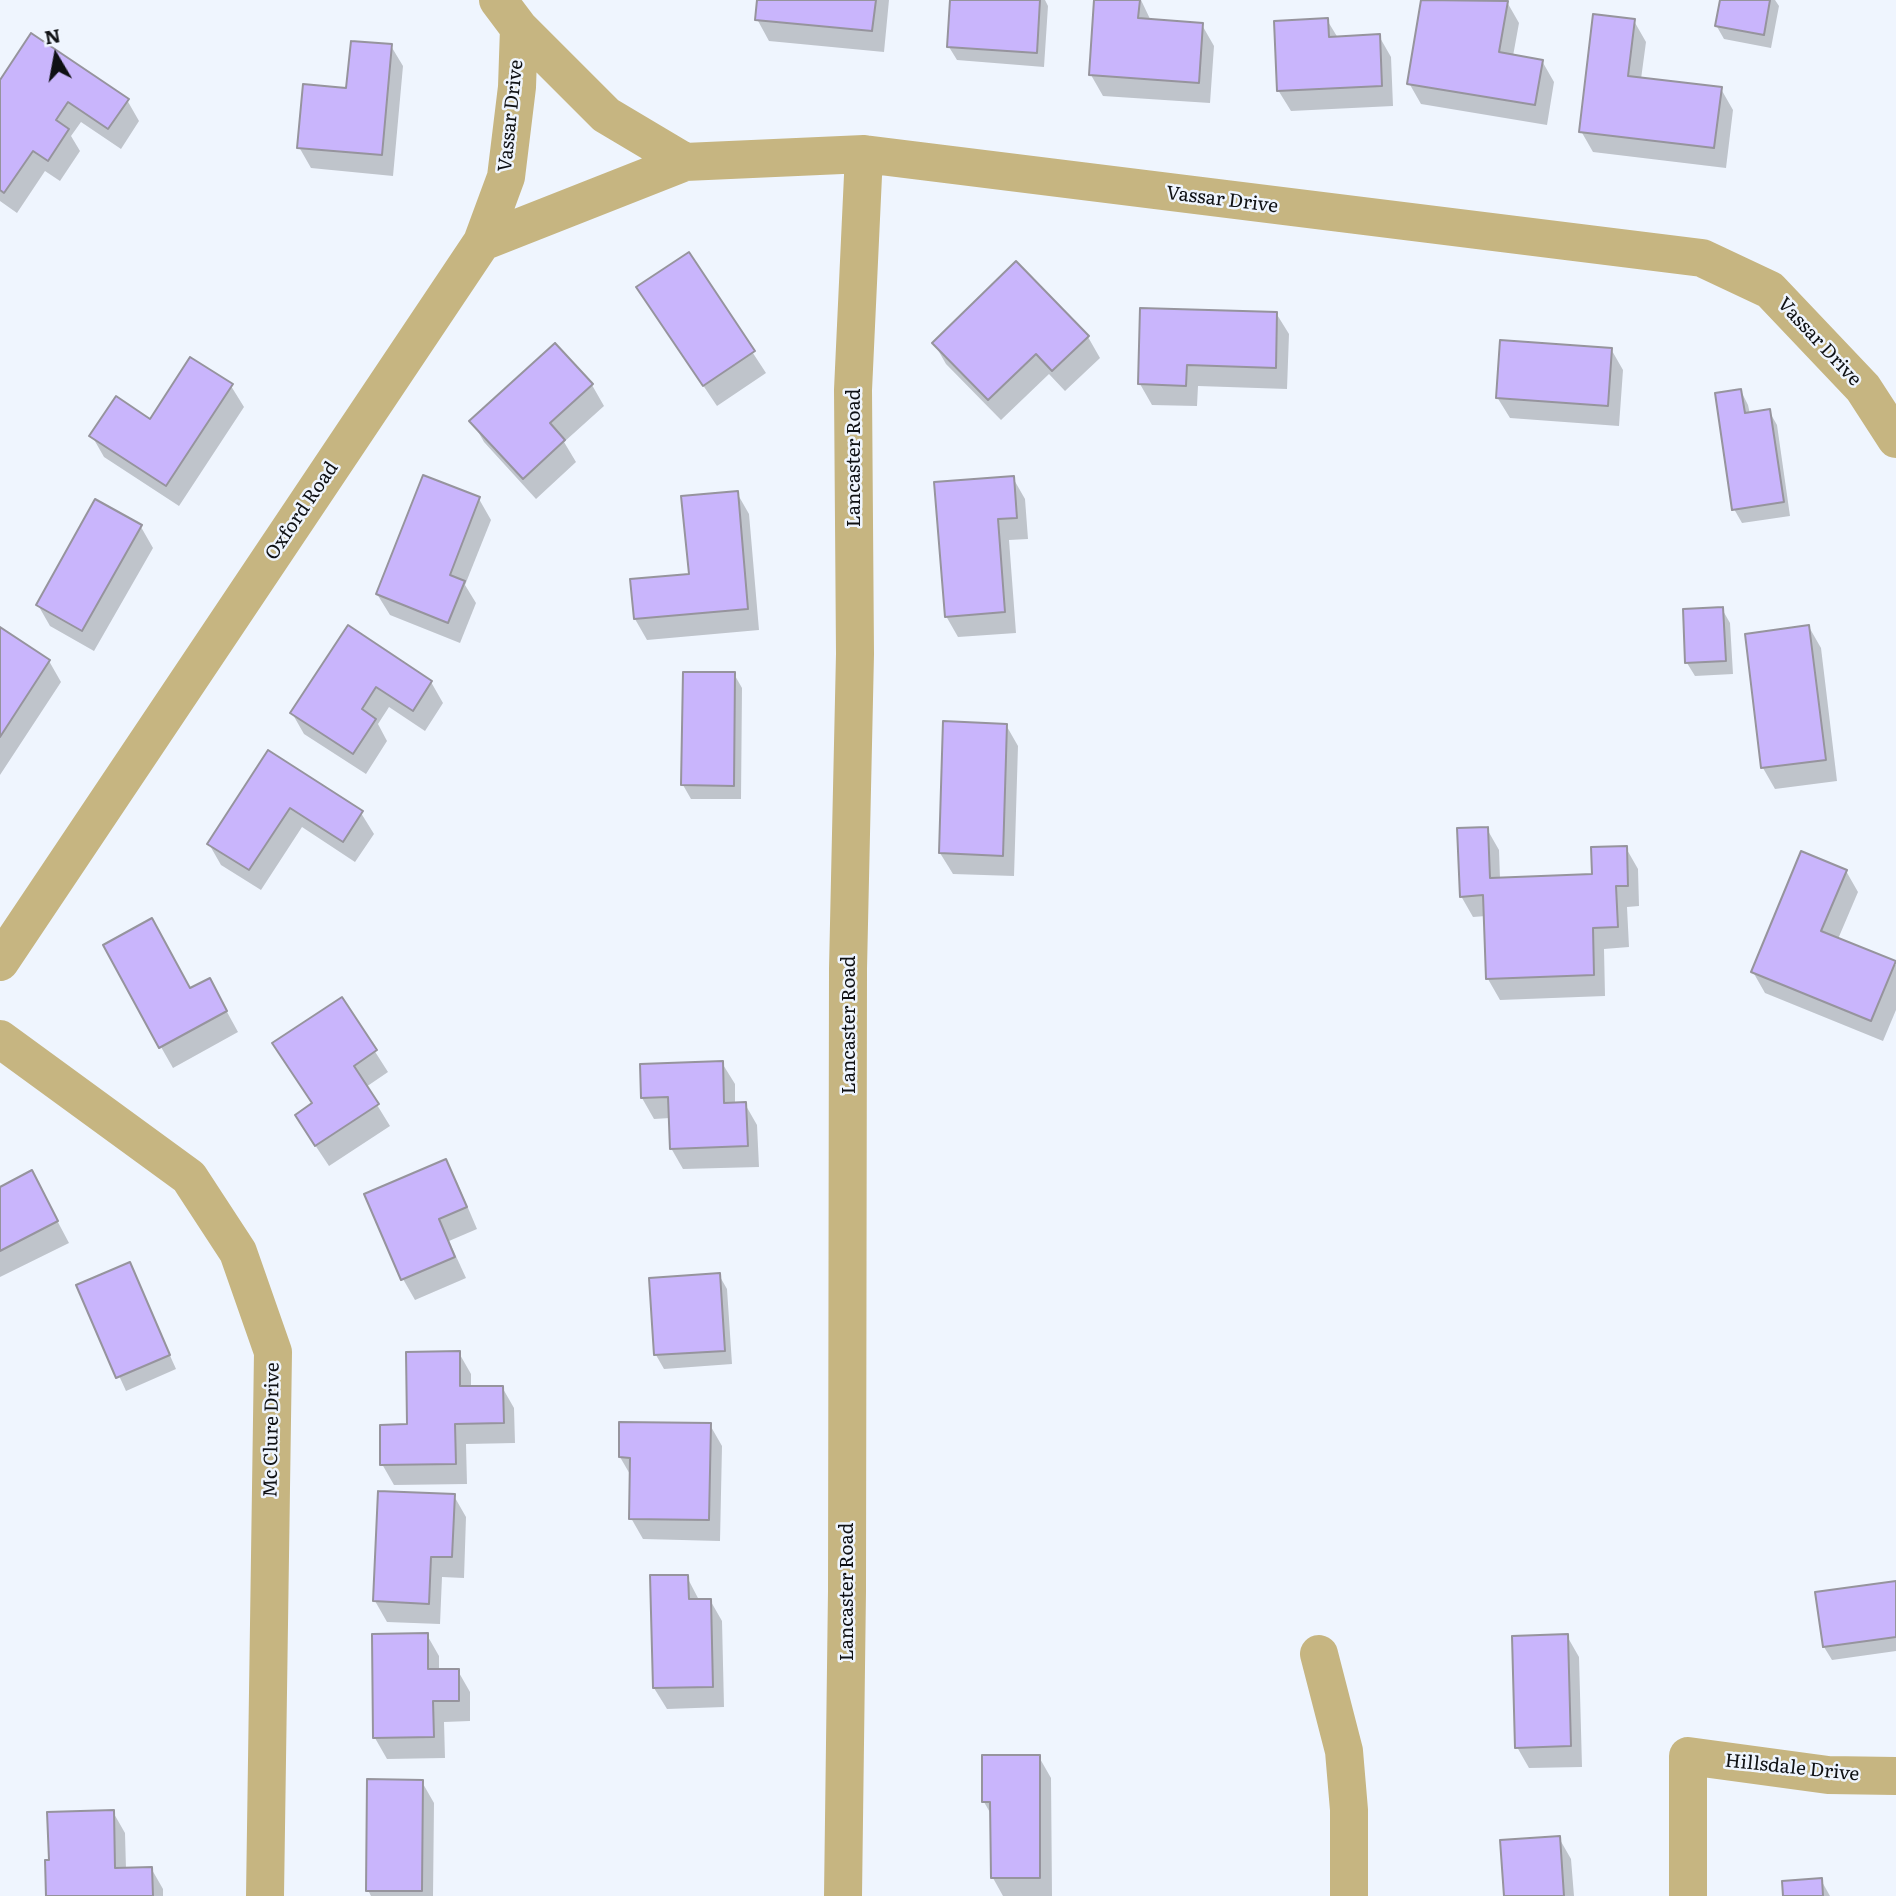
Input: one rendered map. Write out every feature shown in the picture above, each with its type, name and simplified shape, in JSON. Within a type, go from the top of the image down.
[{"type":"street","name":"Vassar Drive","points":[[509,14],[606,115],[685,162],[864,154],[1702,258],[1770,290],[1863,388],[1896,439]]},
{"type":"street","name":"Vassar Drive","points":[[482,242],[506,177],[517,86],[509,14]]},
{"type":"street","name":"Lancaster Road","points":[[843,1896],[847,1591],[848,982],[855,654],[853,390],[864,154]]},
{"type":"street","points":[[482,242],[685,162]]},
{"type":"street","name":"Oxford Road","points":[[0,962],[482,242]]},
{"type":"street","name":"Mc Clure Drive","points":[[0,1039],[189,1177],[238,1252],[273,1352],[265,1896]]},
{"type":"street","points":[[1320,1654],[1344,1751],[1349,1810],[1349,1896]]},
{"type":"street","name":"Hillsdale Drive","points":[[1688,1896],[1688,1756],[1828,1775],[1896,1776]]},
{"type":"building","points":[[757,0],[876,0],[872,31],[755,20]]},
{"type":"building","points":[[950,0],[1040,0],[1037,53],[947,47]]},
{"type":"building","points":[[1094,0],[1140,0],[1138,18],[1203,23],[1199,83],[1089,75]]},
{"type":"building","points":[[1421,0],[1508,1],[1499,52],[1543,60],[1535,105],[1407,84]]},
{"type":"building","points":[[1720,0],[1770,0],[1764,35],[1715,26]]},
{"type":"building","points":[[1593,14],[1635,19],[1628,76],[1722,87],[1714,148],[1579,132]]},
{"type":"building","points":[[1328,18],[1329,37],[1380,34],[1382,86],[1277,91],[1274,21]]},
{"type":"building","points":[[31,33],[129,99],[108,129],[68,102],[56,120],[69,129],[48,161],[33,151],[4,193],[0,190],[0,80]]},
{"type":"building","points":[[351,41],[392,44],[382,155],[297,148],[303,84],[346,88]]},
{"type":"building","points":[[689,252],[755,351],[703,386],[636,287]]},
{"type":"building","points":[[1016,261],[1089,336],[1052,371],[1036,354],[988,400],[932,343]]},
{"type":"building","points":[[1140,308],[1277,312],[1276,368],[1187,365],[1186,386],[1138,384]]},
{"type":"building","points":[[1500,340],[1612,348],[1608,406],[1496,398]]},
{"type":"building","points":[[555,343],[593,384],[550,423],[565,440],[523,479],[469,421]]},
{"type":"building","points":[[190,357],[233,384],[166,486],[89,436],[116,396],[150,419]]},
{"type":"building","points":[[1741,389],[1745,413],[1770,409],[1784,502],[1732,510],[1715,393]]},
{"type":"building","points":[[423,475],[480,497],[450,575],[465,581],[448,623],[376,594]]},
{"type":"building","points":[[1014,476],[1017,518],[998,519],[1005,612],[945,617],[934,482]]},
{"type":"building","points":[[738,491],[748,609],[634,619],[630,579],[689,574],[681,496]]},
{"type":"building","points":[[95,499],[142,525],[82,631],[36,605]]},
{"type":"building","points":[[1723,607],[1726,661],[1685,663],[1683,609]]},
{"type":"building","points":[[348,625],[432,681],[413,711],[376,687],[362,709],[376,719],[353,754],[290,713]]},
{"type":"building","points":[[1809,625],[1826,760],[1761,768],[1745,634]]},
{"type":"building","points":[[0,627],[50,660],[0,737]]},
{"type":"building","points":[[683,672],[735,672],[734,786],[681,785]]},
{"type":"building","points":[[943,721],[1007,724],[1003,856],[939,853]]},
{"type":"building","points":[[268,750],[363,811],[343,842],[290,808],[249,870],[207,844]]},
{"type":"building","points":[[1488,827],[1490,878],[1592,874],[1591,847],[1627,846],[1628,886],[1616,886],[1618,927],[1593,928],[1594,975],[1486,979],[1483,895],[1460,897],[1457,828]]},
{"type":"building","points":[[1801,851],[1847,870],[1821,931],[1896,961],[1871,1021],[1751,972]]},
{"type":"building","points":[[152,918],[190,988],[210,978],[227,1011],[159,1048],[103,945]]},
{"type":"building","points":[[342,997],[377,1050],[354,1066],[379,1104],[315,1146],[295,1115],[312,1103],[272,1043]]},
{"type":"building","points":[[723,1061],[724,1103],[746,1102],[748,1146],[670,1149],[668,1097],[641,1098],[640,1064]]},
{"type":"building","points":[[446,1159],[467,1207],[439,1219],[455,1257],[401,1280],[364,1194]]},
{"type":"building","points":[[32,1170],[58,1221],[0,1251],[0,1187]]},
{"type":"building","points":[[130,1262],[170,1355],[116,1378],[76,1285]]},
{"type":"building","points":[[720,1273],[725,1351],[654,1355],[649,1278]]},
{"type":"building","points":[[460,1351],[460,1386],[503,1386],[504,1423],[455,1424],[456,1464],[380,1465],[380,1425],[407,1424],[406,1352]]},
{"type":"building","points":[[619,1422],[711,1423],[709,1520],[629,1519],[630,1458],[619,1457]]},
{"type":"building","points":[[378,1491],[455,1494],[452,1557],[431,1557],[429,1604],[373,1601]]},
{"type":"building","points":[[650,1575],[688,1575],[689,1599],[711,1599],[713,1687],[653,1688]]},
{"type":"building","points":[[1896,1581],[1896,1637],[1823,1647],[1815,1592]]},
{"type":"building","points":[[428,1633],[428,1669],[459,1669],[459,1701],[433,1701],[434,1737],[373,1738],[372,1634]]},
{"type":"building","points":[[1568,1634],[1571,1746],[1515,1748],[1512,1636]]},
{"type":"building","points":[[982,1755],[1040,1755],[1040,1878],[991,1878],[990,1802],[982,1802]]},
{"type":"building","points":[[367,1779],[423,1780],[422,1891],[366,1891]]},
{"type":"building","points":[[114,1810],[115,1868],[152,1867],[153,1896],[46,1896],[45,1860],[49,1860],[47,1812]]},
{"type":"building","points":[[1560,1836],[1564,1896],[1504,1896],[1500,1840]]},
{"type":"building","points":[[1822,1878],[1823,1896],[1783,1896],[1782,1881]]}]
